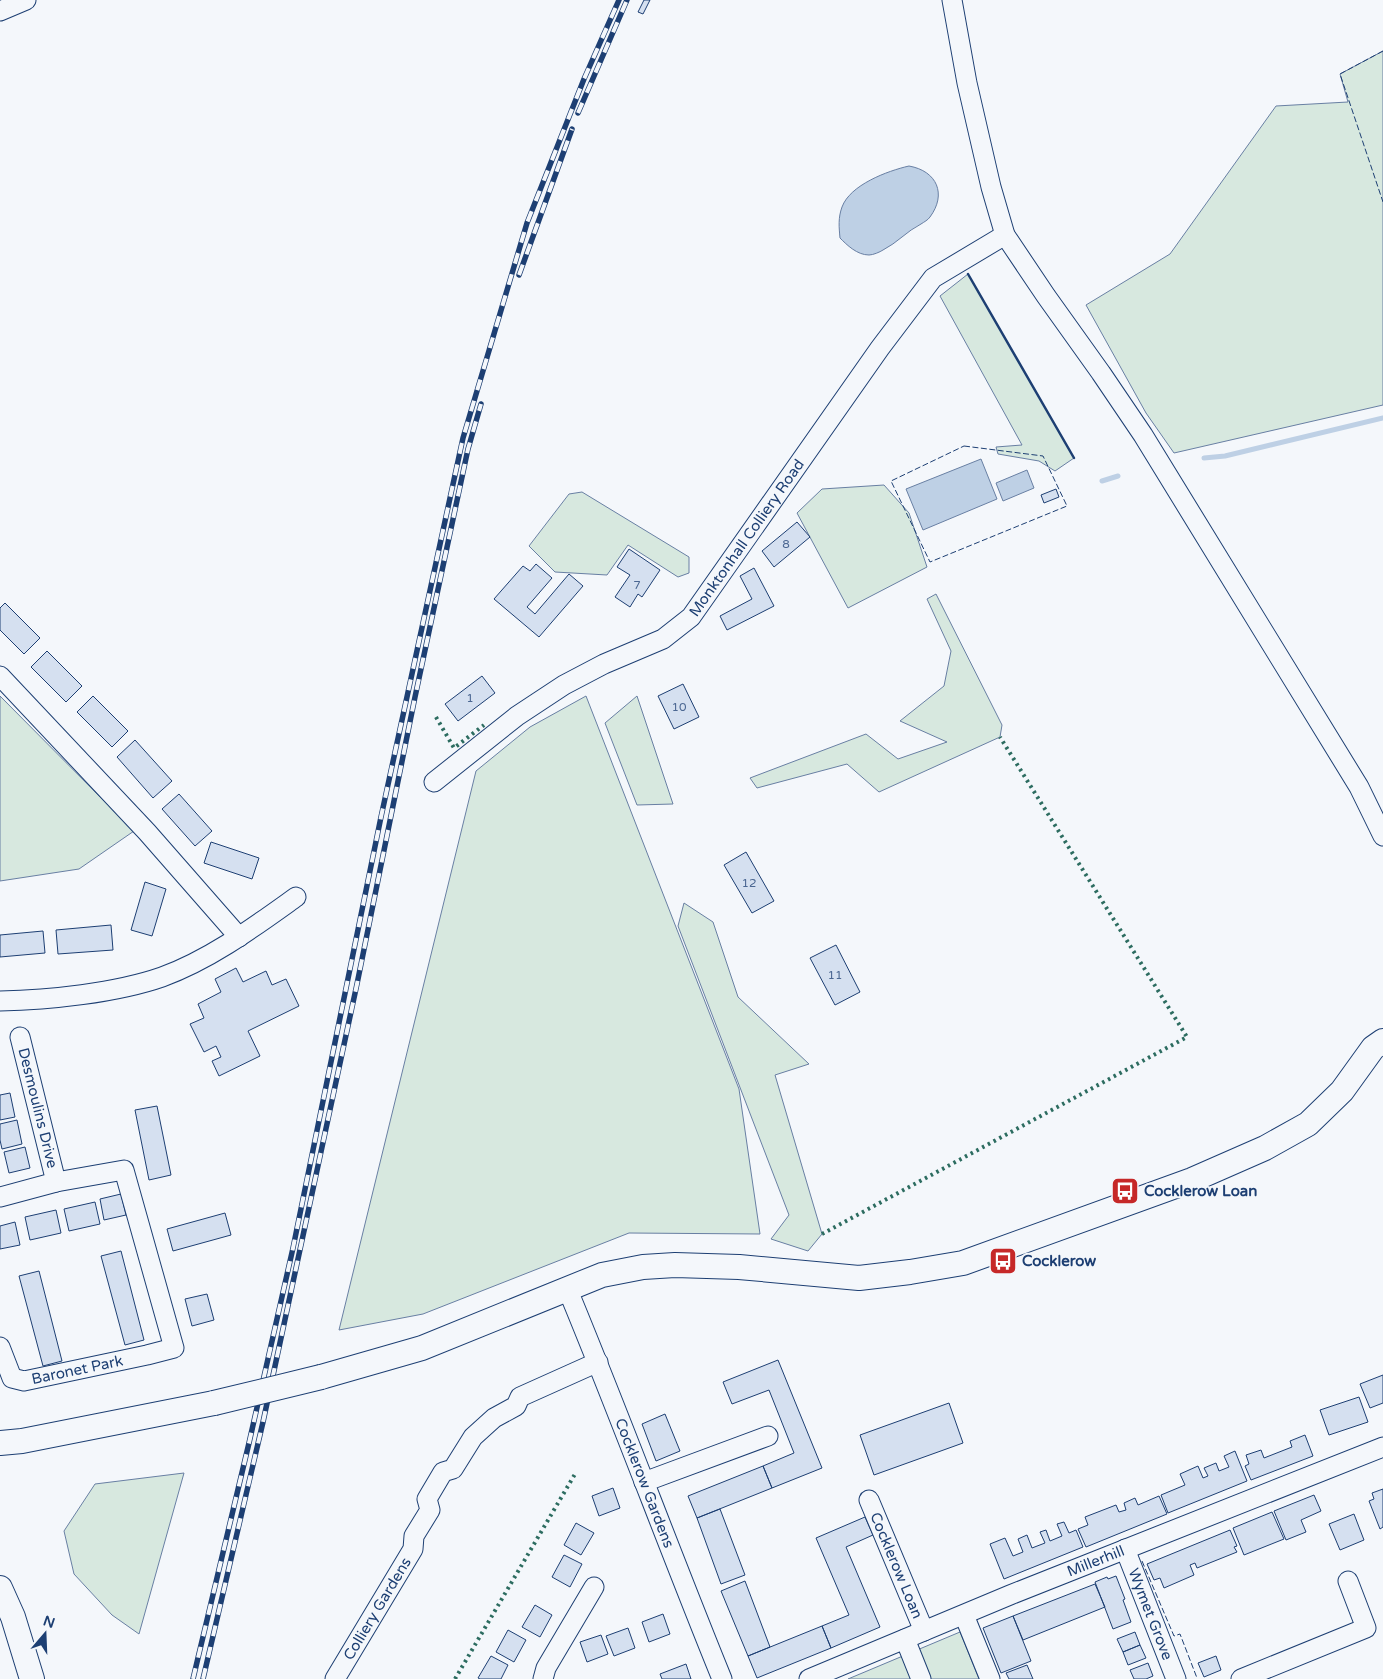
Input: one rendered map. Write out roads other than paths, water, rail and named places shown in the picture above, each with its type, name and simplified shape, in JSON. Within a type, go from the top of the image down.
[{"type":"main road","points":[[5,1446],[214,1403],[321,1377],[422,1348],[602,1275],[643,1267],[675,1265],[739,1267],[859,1278],[963,1263],[1192,1180],[1265,1148],[1308,1124],[1342,1091],[1373,1048],[1383,1041]]},
{"type":"main road","points":[[0,1588],[13,1616],[32,1679]]},
{"type":"street","points":[[0,11],[26,0]]},
{"type":"street","points":[[952,0],[967,83],[991,187],[1005,235],[1101,373],[1169,476],[1359,787],[1383,836]]},
{"type":"street","name":"Monktonhall Colliery Road","points":[[434,782],[517,716],[564,685],[604,664],[662,639],[692,617],[880,348],[933,278],[1005,235]]},
{"type":"street","points":[[0,676],[147,832],[239,937]]},
{"type":"street","points":[[0,1001],[30,1000],[116,989],[162,977],[210,954],[239,937],[296,897]]},
{"type":"street","name":"Desmoulins Drive","points":[[0,1197],[56,1182],[20,1037]]},
{"type":"street","name":"Baronet Park","points":[[0,1347],[12,1378],[24,1382],[174,1348],[124,1170],[56,1182]]},
{"type":"street","name":"Cocklerow Gardens","points":[[567,1288],[598,1362],[722,1679]]},
{"type":"street","name":"Colliery Gardens","points":[[335,1679],[414,1549],[414,1536],[430,1510],[427,1499],[443,1472],[453,1469],[473,1437],[494,1418],[516,1406],[520,1397],[598,1362]]},
{"type":"street","points":[[644,1482],[768,1436]]},
{"type":"street","name":"Millerhill","points":[[810,1679],[829,1675],[905,1639],[964,1614],[1383,1447]]},
{"type":"street","name":"Cocklerow Loan","points":[[869,1500],[924,1631]]},
{"type":"street","name":"Wymet Grove","points":[[1124,1549],[1176,1679]]},
{"type":"street","points":[[1241,1679],[1366,1628],[1348,1581]]},
{"type":"street","points":[[543,1679],[546,1668],[594,1587]]},
{"type":"street","points":[[964,1614],[990,1679]]},
{"type":"street","points":[[905,1639],[921,1679]]},
{"type":"water","points":[[909,166],[926,173],[936,185],[938,200],[930,217],[893,244],[871,255],[860,253],[846,244],[840,238],[839,226],[842,207],[846,199],[870,180],[890,171]]},
{"type":"water","points":[[981,459],[997,499],[923,530],[906,489]]},
{"type":"water","points":[[1027,470],[1034,488],[1003,501],[996,483]]},
{"type":"waterway","points":[[1204,458],[1225,456],[1383,418]]},
{"type":"waterway","points":[[1102,481],[1118,476]]},
{"type":"railway","points":[[193,1679],[293,1248],[381,817],[463,438],[527,223],[584,79],[619,0]]},
{"type":"railway","points":[[578,113],[627,0]]},
{"type":"railway","points":[[519,275],[572,129]]},
{"type":"railway","points":[[203,1679],[263,1422],[357,984],[415,697],[468,449],[481,404]]},
{"type":"place","name":"Cocklerow Loan","points":[[1125,1191]]},
{"type":"place","name":"Cocklerow","points":[[1003,1261]]}]
